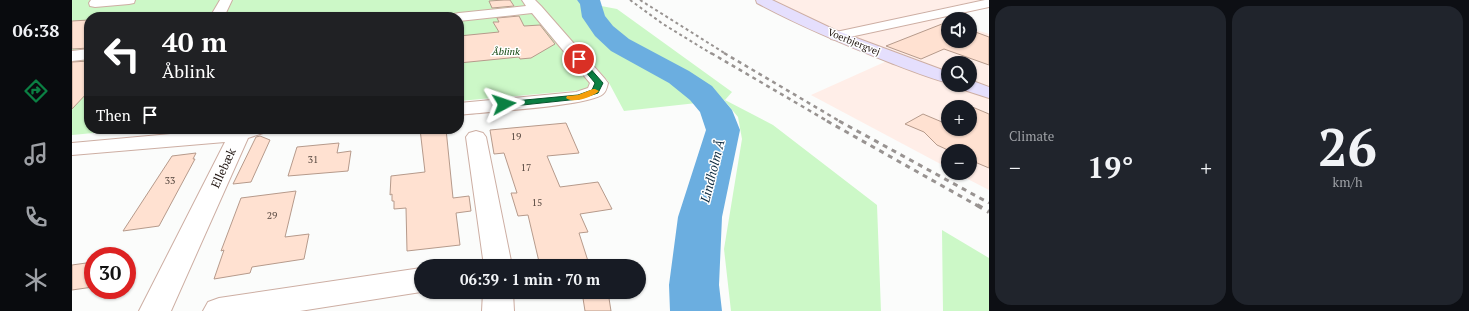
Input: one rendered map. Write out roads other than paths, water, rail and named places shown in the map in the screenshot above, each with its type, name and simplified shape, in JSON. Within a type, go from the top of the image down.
[{"type":"street","points":[[95,3],[129,0]]},
{"type":"street","points":[[220,12],[226,0]]},
{"type":"street","name":"Voerbjergvej","points":[[762,0],[836,36],[941,75]]},
{"type":"street","points":[[836,36],[989,4]]},
{"type":"street","points":[[464,16],[532,5],[599,83],[596,91],[579,97],[464,108]]},
{"type":"street","points":[[72,56],[84,55]]},
{"type":"street","points":[[977,88],[989,93]]},
{"type":"street","name":"Ellebæk","points":[[72,149],[150,136],[199,134]]},
{"type":"street","name":"Ellebæk","points":[[155,311],[247,134]]},
{"type":"street","points":[[476,137],[497,259]]},
{"type":"street","points":[[219,311],[414,281]]},
{"type":"street","points":[[498,299],[498,311]]},
{"type":"waterway","name":"Lindholm Å","points":[[588,0],[591,3],[594,17],[604,31],[620,45],[679,77],[701,93],[716,110],[723,130],[700,217],[694,285],[696,311]]},
{"type":"railway","points":[[630,0],[663,24],[712,54]]},
{"type":"railway","points":[[640,0],[726,54]]},
{"type":"railway","points":[[711,53],[829,122]]},
{"type":"railway","points":[[724,53],[841,122]]},
{"type":"railway","points":[[827,121],[978,206]]},
{"type":"railway","points":[[839,121],[989,203]]},
{"type":"railway","points":[[977,205],[989,212]]},
{"type":"park label","name":"Åblink","points":[[506,51]]}]
